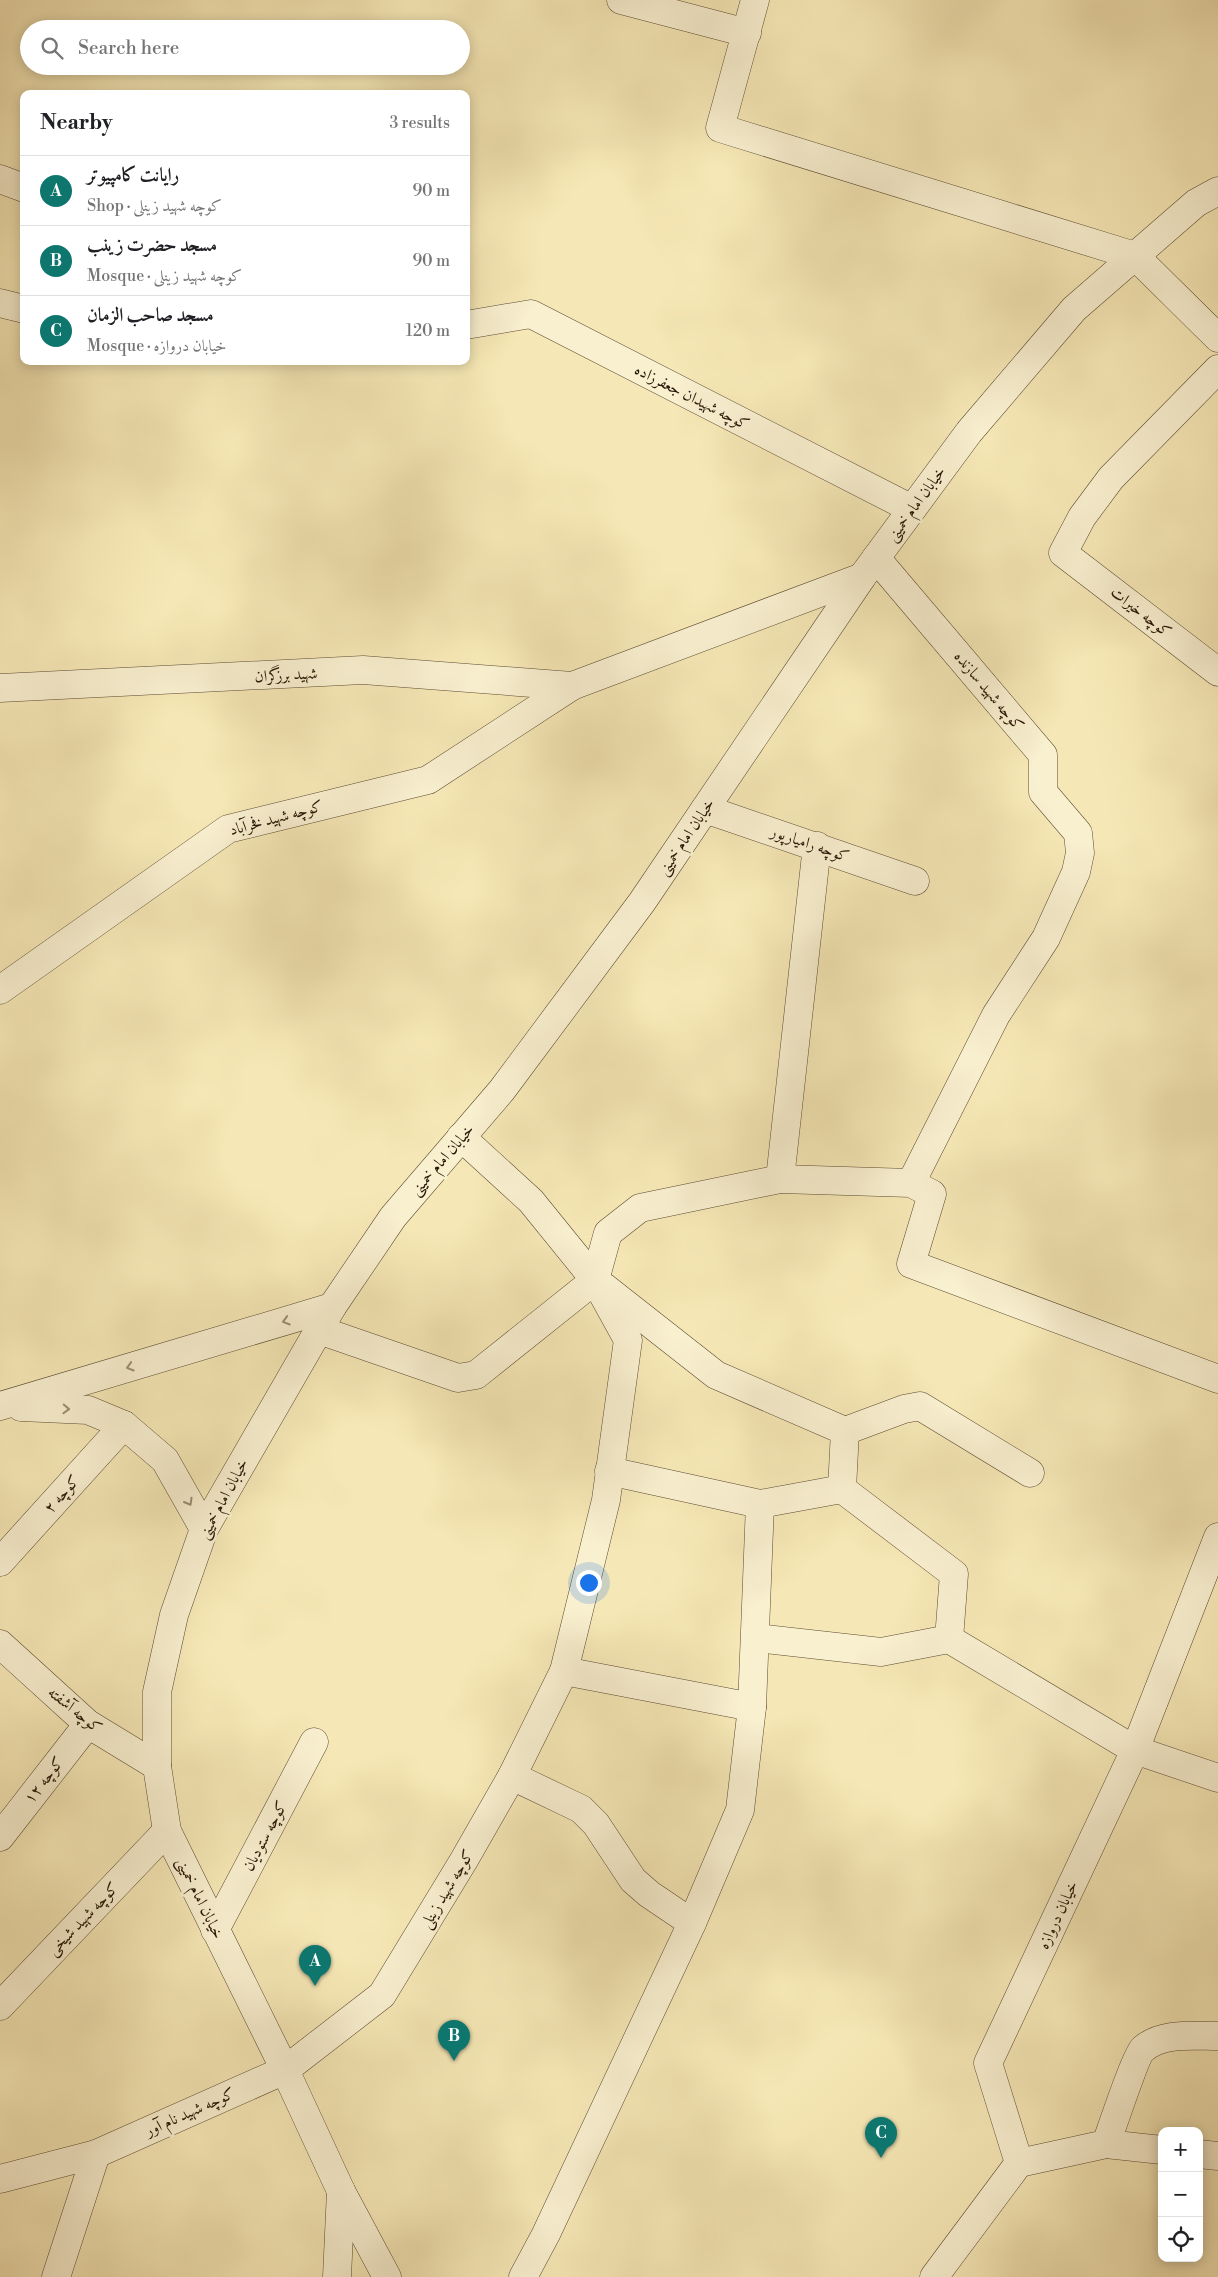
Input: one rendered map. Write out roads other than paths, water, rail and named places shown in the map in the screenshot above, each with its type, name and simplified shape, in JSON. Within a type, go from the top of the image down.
[{"type":"street","points":[[620,0],[746,33]]},
{"type":"street","points":[[755,0],[720,128],[1135,256],[1218,338]]},
{"type":"street","points":[[0,179],[20,186]]},
{"type":"street","name":"خیابان امام خمینی","points":[[387,2277],[341,2190],[285,2070],[167,1831],[156,1766],[157,1692],[174,1615],[204,1529],[326,1318],[392,1218],[502,1090],[636,910],[869,567],[969,432],[1074,309],[1196,203],[1218,191]]},
{"type":"street","points":[[0,303],[20,308]]},
{"type":"street","name":"کوچه شهیدان جعفرزاده","points":[[470,324],[531,314],[912,510]]},
{"type":"street","name":"کوچه خیرات","points":[[1218,369],[1111,478],[1082,517],[1063,553],[1218,672]]},
{"type":"street","points":[[572,686],[869,567]]},
{"type":"street","name":"کوچه شهید سازنده","points":[[869,567],[1043,755],[1044,792],[1078,833],[1080,853],[1076,872],[1046,938],[996,1015],[911,1183]]},
{"type":"street","name":"شهید برزگران","points":[[0,688],[363,670],[572,686]]},
{"type":"street","name":"کوچه شهید فخرآباد","points":[[0,990],[228,828],[428,780],[572,686]]},
{"type":"street","name":"کوچه رامیارپور","points":[[705,808],[915,881]]},
{"type":"street","points":[[780,1179],[817,846]]},
{"type":"street","points":[[461,1137],[531,1201],[595,1280],[716,1375],[845,1432],[904,1409],[920,1406],[1030,1473]]},
{"type":"street","points":[[0,1406],[326,1318],[458,1378],[476,1375],[595,1280],[608,1233],[640,1208],[780,1179],[911,1183],[932,1194],[911,1264],[1218,1379]]},
{"type":"street","name":"کوچه شهید زینلی","points":[[285,2070],[382,1996],[512,1776],[564,1671],[606,1500],[628,1340],[595,1280]]},
{"type":"street","points":[[0,1406],[88,1410],[124,1425],[165,1460],[204,1529]]},
{"type":"street","name":"کوچه ۲","points":[[0,1562],[124,1425]]},
{"type":"street","points":[[842,1489],[845,1432]]},
{"type":"street","points":[[609,1471],[760,1504],[842,1489],[954,1574],[949,1639]]},
{"type":"street","points":[[522,2277],[546,2234],[692,1923],[740,1810],[752,1707],[760,1504]]},
{"type":"street","name":"خیابان دروازه","points":[[1019,2163],[988,2063],[1134,1750],[1218,1537]]},
{"type":"street","points":[[756,1638],[881,1652],[949,1639],[1134,1750],[1218,1778]]},
{"type":"street","name":"کوچه آشفته","points":[[0,1644],[88,1724],[156,1766]]},
{"type":"street","points":[[564,1671],[752,1707]]},
{"type":"street","name":"کوچه ۱۲","points":[[0,1837],[88,1724]]},
{"type":"street","name":"کوچه ستودیان","points":[[215,1930],[314,1742]]},
{"type":"street","points":[[512,1776],[581,1809],[596,1824],[633,1880],[649,1894],[692,1923]]},
{"type":"street","name":"کوچه شهید شیخی","points":[[0,2006],[167,1831]]},
{"type":"street","points":[[1106,2144],[1142,2050],[1157,2041],[1172,2037],[1218,2036]]},
{"type":"street","name":"کوچه شهید نام آور","points":[[0,2179],[96,2154],[285,2070]]},
{"type":"street","points":[[934,2277],[1019,2163],[1106,2144],[1158,2150]]},
{"type":"street","points":[[56,2277],[96,2154]]},
{"type":"street","points":[[1203,2154],[1218,2156]]},
{"type":"street","points":[[337,2277],[341,2190]]},
{"type":"place","name":"رایانت کامپیوتر","points":[[315,1986]]},
{"type":"place","name":"مسجد حضرت زینب","points":[[454,2061]]},
{"type":"place","name":"مسجد صاحب الزمان","points":[[881,2158]]}]
